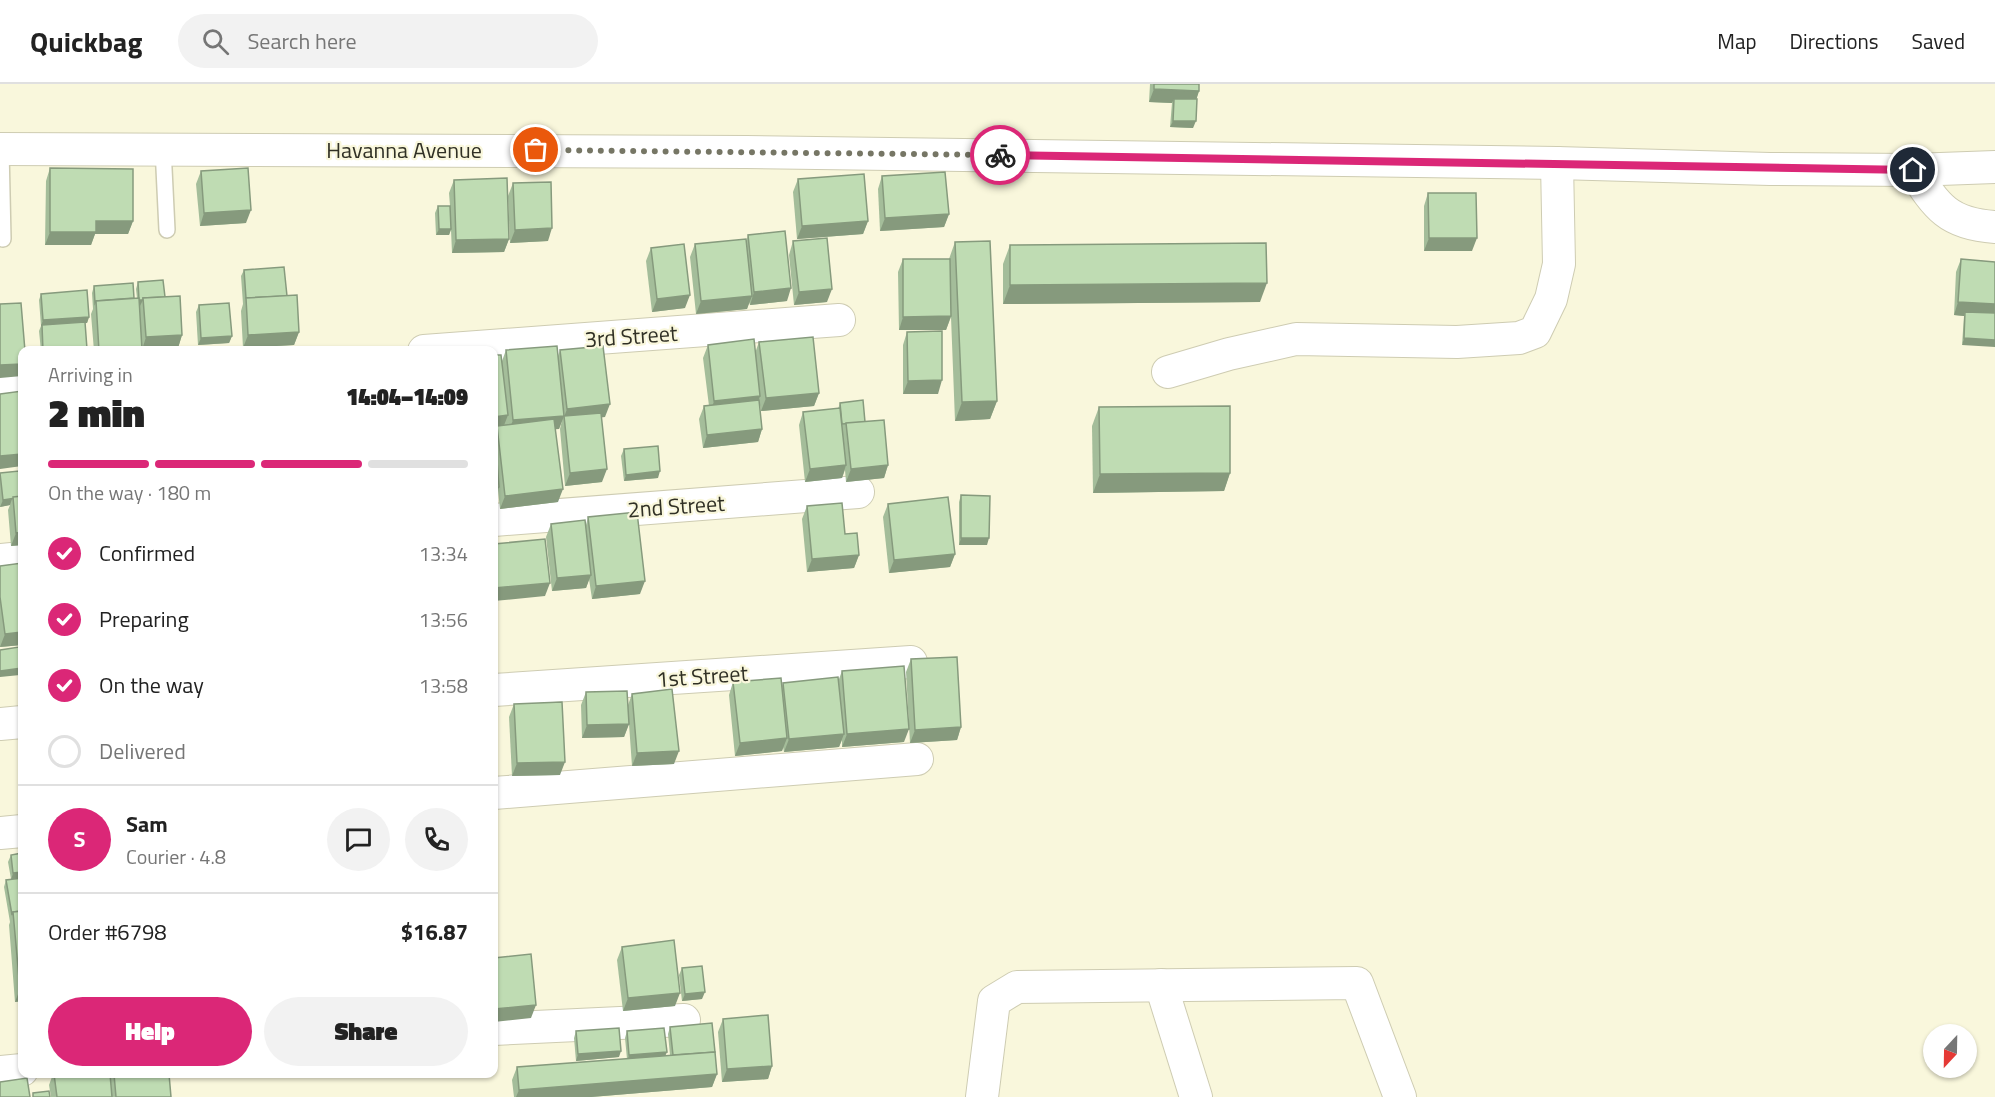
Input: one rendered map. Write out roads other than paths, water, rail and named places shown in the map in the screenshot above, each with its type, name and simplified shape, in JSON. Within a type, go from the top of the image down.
[{"type":"street","name":"Havanna Avenue","points":[[0,149],[746,152],[1913,170],[1995,167]]},
{"type":"street","points":[[1168,372],[1229,354],[1296,339],[1457,342],[1519,338],[1535,332],[1551,298],[1559,264],[1557,163]]},
{"type":"street","points":[[1913,170],[1935,204],[1955,218],[1976,225],[1995,226]]},
{"type":"street","name":"3rd Street","points":[[491,346],[839,320]]},
{"type":"street","points":[[0,382],[18,381]]},
{"type":"street","name":"2nd Street","points":[[498,520],[858,492]]},
{"type":"street","points":[[0,560],[18,558]]},
{"type":"street","name":"1st Street","points":[[498,690],[911,662]]},
{"type":"street","points":[[0,724],[18,722]]},
{"type":"street","points":[[498,794],[917,759]]},
{"type":"street","points":[[0,833],[18,831]]},
{"type":"street","points":[[982,1097],[994,1001],[1017,987],[1357,983],[1401,1097]]},
{"type":"street","points":[[1161,985],[1196,1097]]},
{"type":"street","points":[[498,1029],[684,1020]]},
{"type":"street","points":[[0,1072],[18,1070]]},
{"type":"lane","points":[[163,148],[167,230]]},
{"type":"lane","points":[[0,149],[3,239]]}]
